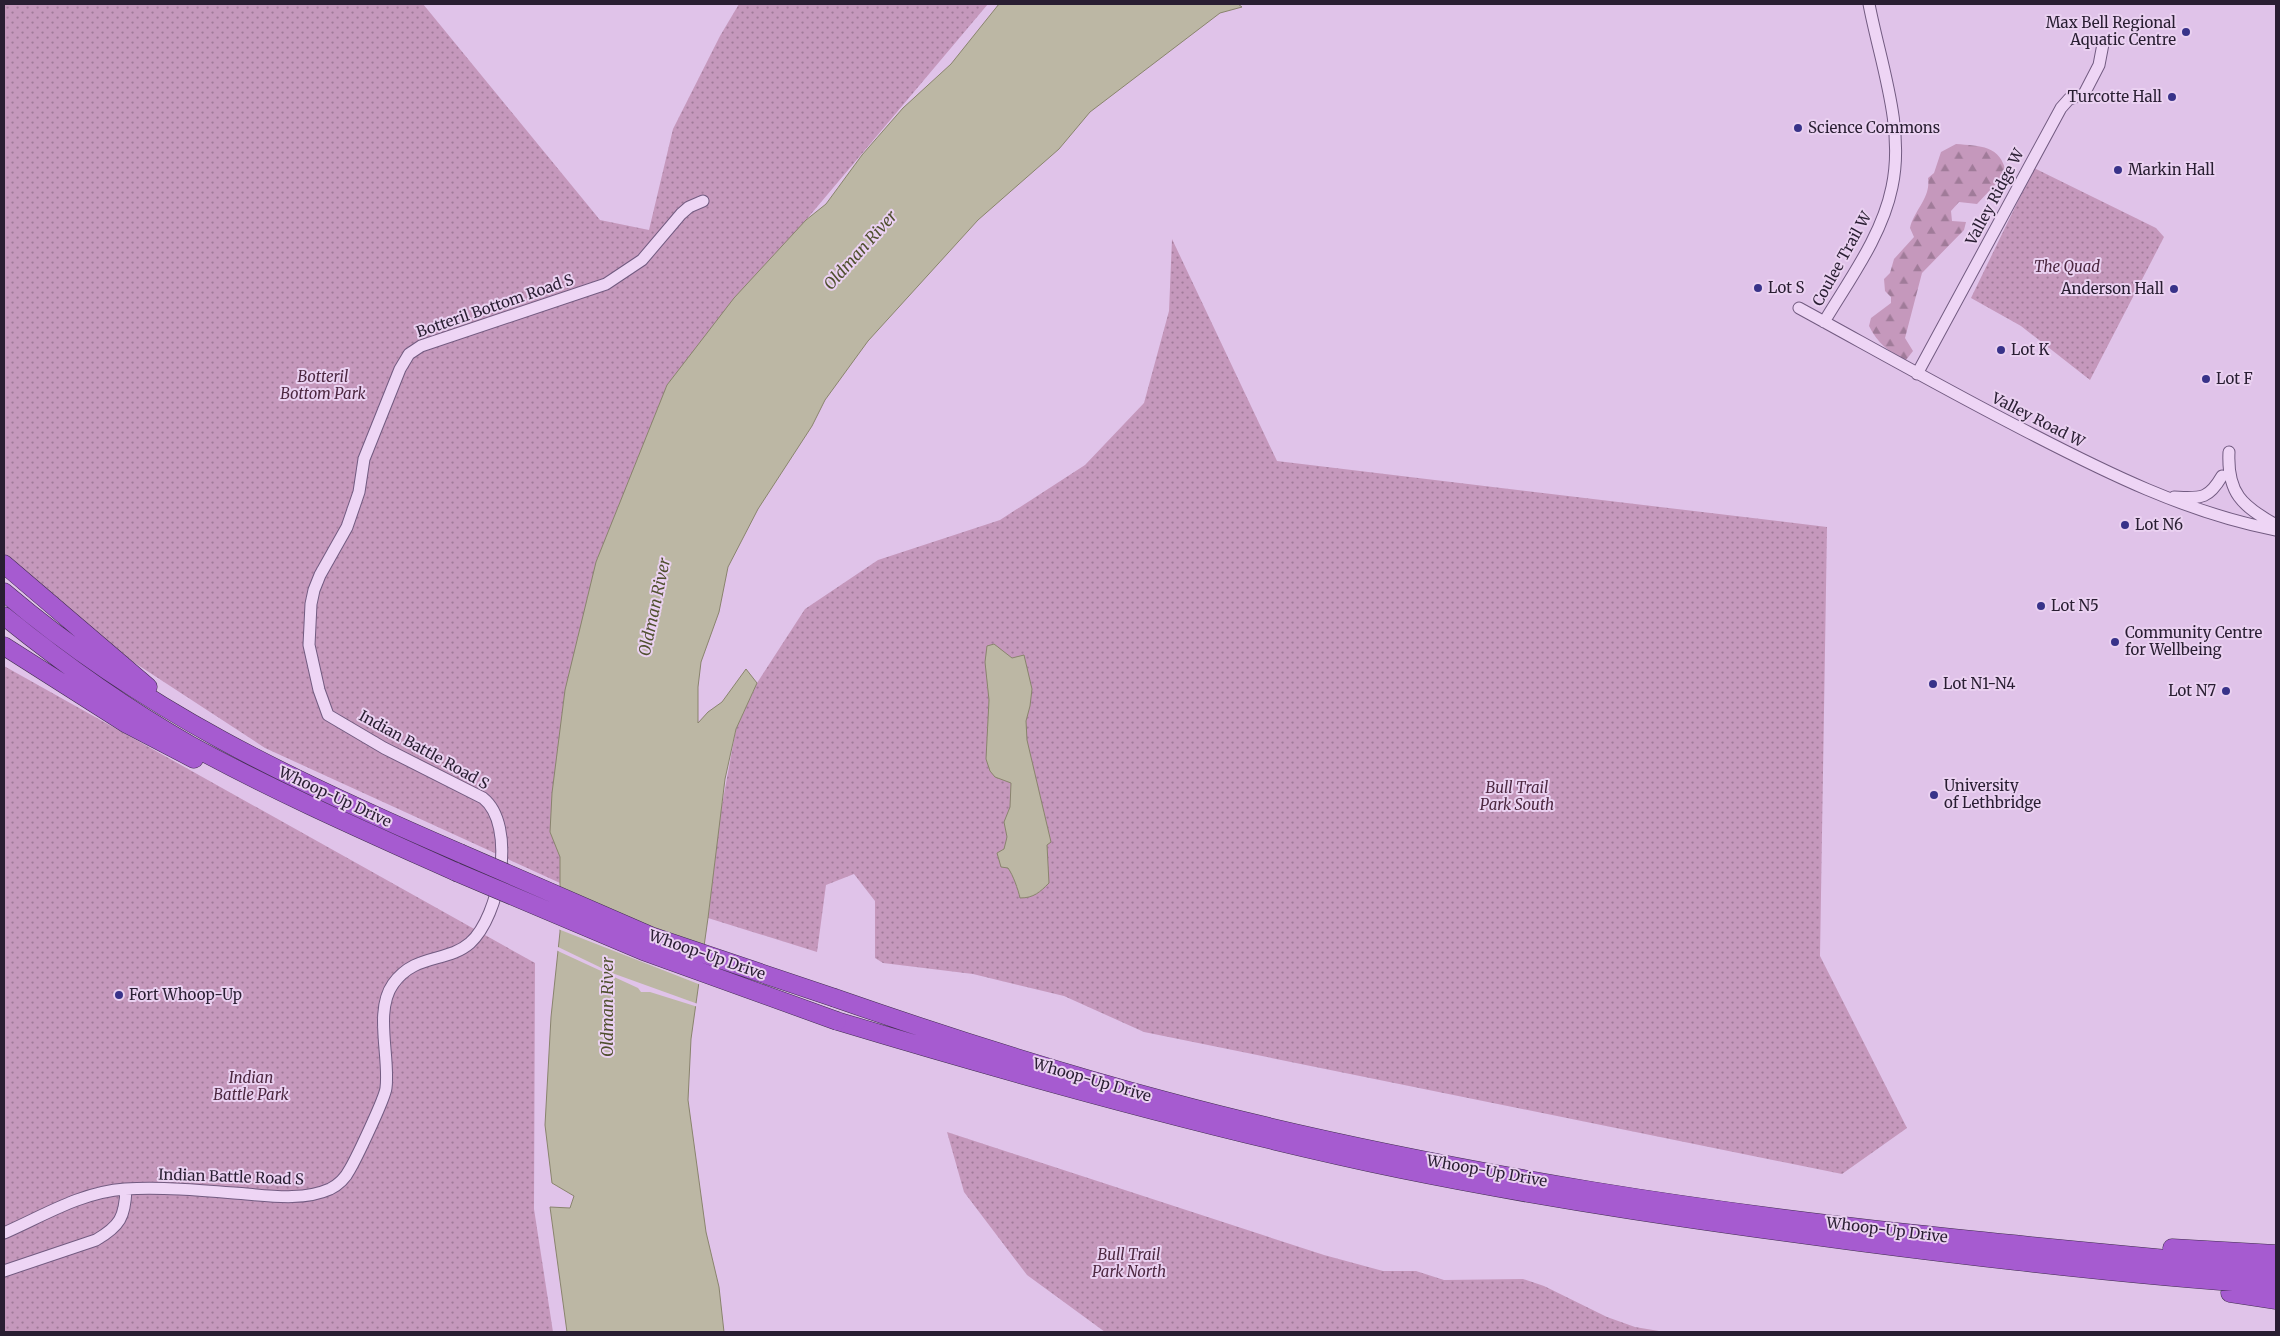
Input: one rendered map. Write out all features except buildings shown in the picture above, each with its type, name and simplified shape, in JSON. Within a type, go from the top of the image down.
[{"type":"highway","points":[[4,564],[80,632],[196,727]]},
{"type":"highway","name":"Whoop-Up Drive","points":[[4,592],[94,664],[196,727],[288,775],[460,853],[651,936],[947,1037],[1124,1090],[1210,1112],[1391,1153],[1593,1191],[1679,1204],[2006,1244],[2276,1269]]},
{"type":"highway","name":"Whoop-Up Drive","points":[[4,616],[110,694],[190,744],[312,805],[456,872],[643,951],[837,1021],[1164,1114],[1334,1154],[1487,1186],[1685,1220],[2111,1273],[2276,1286]]},
{"type":"highway","points":[[4,646],[117,718],[170,747],[344,829],[456,872]]},
{"type":"highway","points":[[2006,1244],[2182,1249],[2276,1254]]},
{"type":"highway","points":[[2111,1273],[2166,1285],[2276,1300]]},
{"type":"street","name":"Coulee Trail W","points":[[1824,322],[1879,225],[1892,187],[1895,151],[1894,127],[1869,4]]},
{"type":"street","name":"Valley Ridge W","points":[[1917,374],[2061,108],[2069,100],[2084,94],[2099,65],[2103,44]]},
{"type":"street","name":"Botteril Bottom Road S","points":[[328,716],[319,690],[309,645],[311,604],[320,575],[347,527],[359,492],[364,459],[403,362],[421,346],[606,284],[642,260],[681,214],[689,207],[703,201]]},
{"type":"street","name":"Valley Road W","points":[[1799,308],[1917,374],[2075,457],[2164,496],[2218,517],[2276,530]]},
{"type":"street","points":[[2229,452],[2230,480],[2234,488],[2247,507],[2276,525]]},
{"type":"street","points":[[2164,496],[2207,496],[2214,491],[2222,476]]},
{"type":"street","name":"Indian Battle Road S","points":[[4,1233],[69,1203],[126,1189],[198,1190],[301,1196],[324,1191],[337,1184],[350,1171],[386,1089],[385,1009],[392,985],[414,965],[465,947],[476,936],[488,914],[498,884],[501,858],[500,827],[490,804],[328,716]]},
{"type":"street","points":[[4,1271],[96,1240],[107,1233],[126,1210],[126,1189]]},
{"type":"green space","name":"Botteril Bottom Park","points":[[4,4],[423,4],[600,220],[649,230],[673,129],[720,36],[739,4],[988,4],[667,385],[563,702],[560,883],[265,748],[118,652],[4,560]]},
{"type":"green space","points":[[1956,144],[1973,145],[1994,152],[2003,164],[2006,173],[1977,204],[1959,202],[1951,211],[1952,221],[1966,222],[1964,230],[1922,273],[1905,338],[1913,351],[1906,360],[1885,347],[1876,338],[1869,326],[1871,318],[1891,303],[1891,297],[1885,291],[1884,279],[1890,273],[1894,259],[1914,237],[1910,228],[1925,198],[1928,178],[1934,173],[1941,152]]},
{"type":"green space","name":"The Quad","points":[[2034,168],[2156,228],[2164,237],[2090,380],[2021,326],[1971,298]]},
{"type":"green space","name":"Bull Trail Park South","points":[[1172,239],[1277,461],[1827,527],[1820,956],[1907,1128],[1842,1174],[1144,1032],[1064,996],[973,974],[883,963],[875,958],[875,901],[854,874],[826,885],[817,952],[708,918],[719,821],[736,729],[757,683],[805,609],[878,560],[1000,520],[1085,465],[1144,403],[1169,311]]},
{"type":"green space","name":"Indian Battle Park","points":[[4,666],[535,963],[534,1209],[553,1332],[4,1332]]},
{"type":"green space","name":"Bull Trail Park North","points":[[947,1132],[1324,1255],[1383,1271],[1416,1271],[1444,1280],[1523,1279],[1544,1286],[1607,1317],[1635,1327],[1665,1332],[1105,1332],[1027,1275],[964,1192]]},
{"type":"water","name":"Oldman River","points":[[999,4],[1238,4],[1242,7],[1220,13],[1090,112],[1059,149],[978,220],[868,341],[825,400],[812,426],[758,509],[728,567],[719,612],[701,662],[698,687],[698,723],[708,712],[722,702],[746,669],[757,683],[736,729],[725,779],[691,1039],[688,1100],[706,1232],[719,1287],[724,1332],[567,1332],[550,1207],[570,1208],[574,1196],[552,1183],[545,1125],[551,1017],[560,932],[560,857],[550,832],[552,793],[565,690],[596,562],[667,385],[734,298],[806,220],[826,204],[862,155],[903,108],[951,64]]},
{"type":"water","points":[[994,644],[1012,658],[1024,655],[1032,689],[1026,721],[1027,740],[1051,842],[1047,845],[1049,883],[1036,894],[1025,898],[1020,898],[1012,874],[1008,868],[1001,867],[997,853],[1004,849],[1007,837],[1004,822],[1010,807],[1011,783],[995,777],[990,771],[986,759],[989,700],[985,662],[987,646]]},
{"type":"pier","points":[[558,908],[704,965],[701,985],[558,929]]},
{"type":"pier","points":[[556,946],[612,973],[698,1004],[698,1007],[650,992],[641,992],[638,988],[556,950]]},
{"type":"place","name":"Max Bell Regional Aquatic Centre","points":[[2186,32]]},
{"type":"place","name":"Turcotte Hall","points":[[2172,97]]},
{"type":"place","name":"Science Commons","points":[[1798,128]]},
{"type":"place","name":"Markin Hall","points":[[2118,170]]},
{"type":"place","name":"Lot S","points":[[1758,288]]},
{"type":"place","name":"Anderson Hall","points":[[2174,289]]},
{"type":"place","name":"Lot K","points":[[2001,350]]},
{"type":"place","name":"Lot F","points":[[2206,379]]},
{"type":"place","name":"Lot N6","points":[[2125,525]]},
{"type":"place","name":"Lot N5","points":[[2041,606]]},
{"type":"place","name":"Community Centre for Wellbeing","points":[[2115,642]]},
{"type":"place","name":"Lot N1-N4","points":[[1933,684]]},
{"type":"place","name":"Lot N7","points":[[2226,691]]},
{"type":"place","name":"University of Lethbridge","points":[[1934,795]]},
{"type":"place","name":"Fort Whoop-Up","points":[[119,995]]}]
